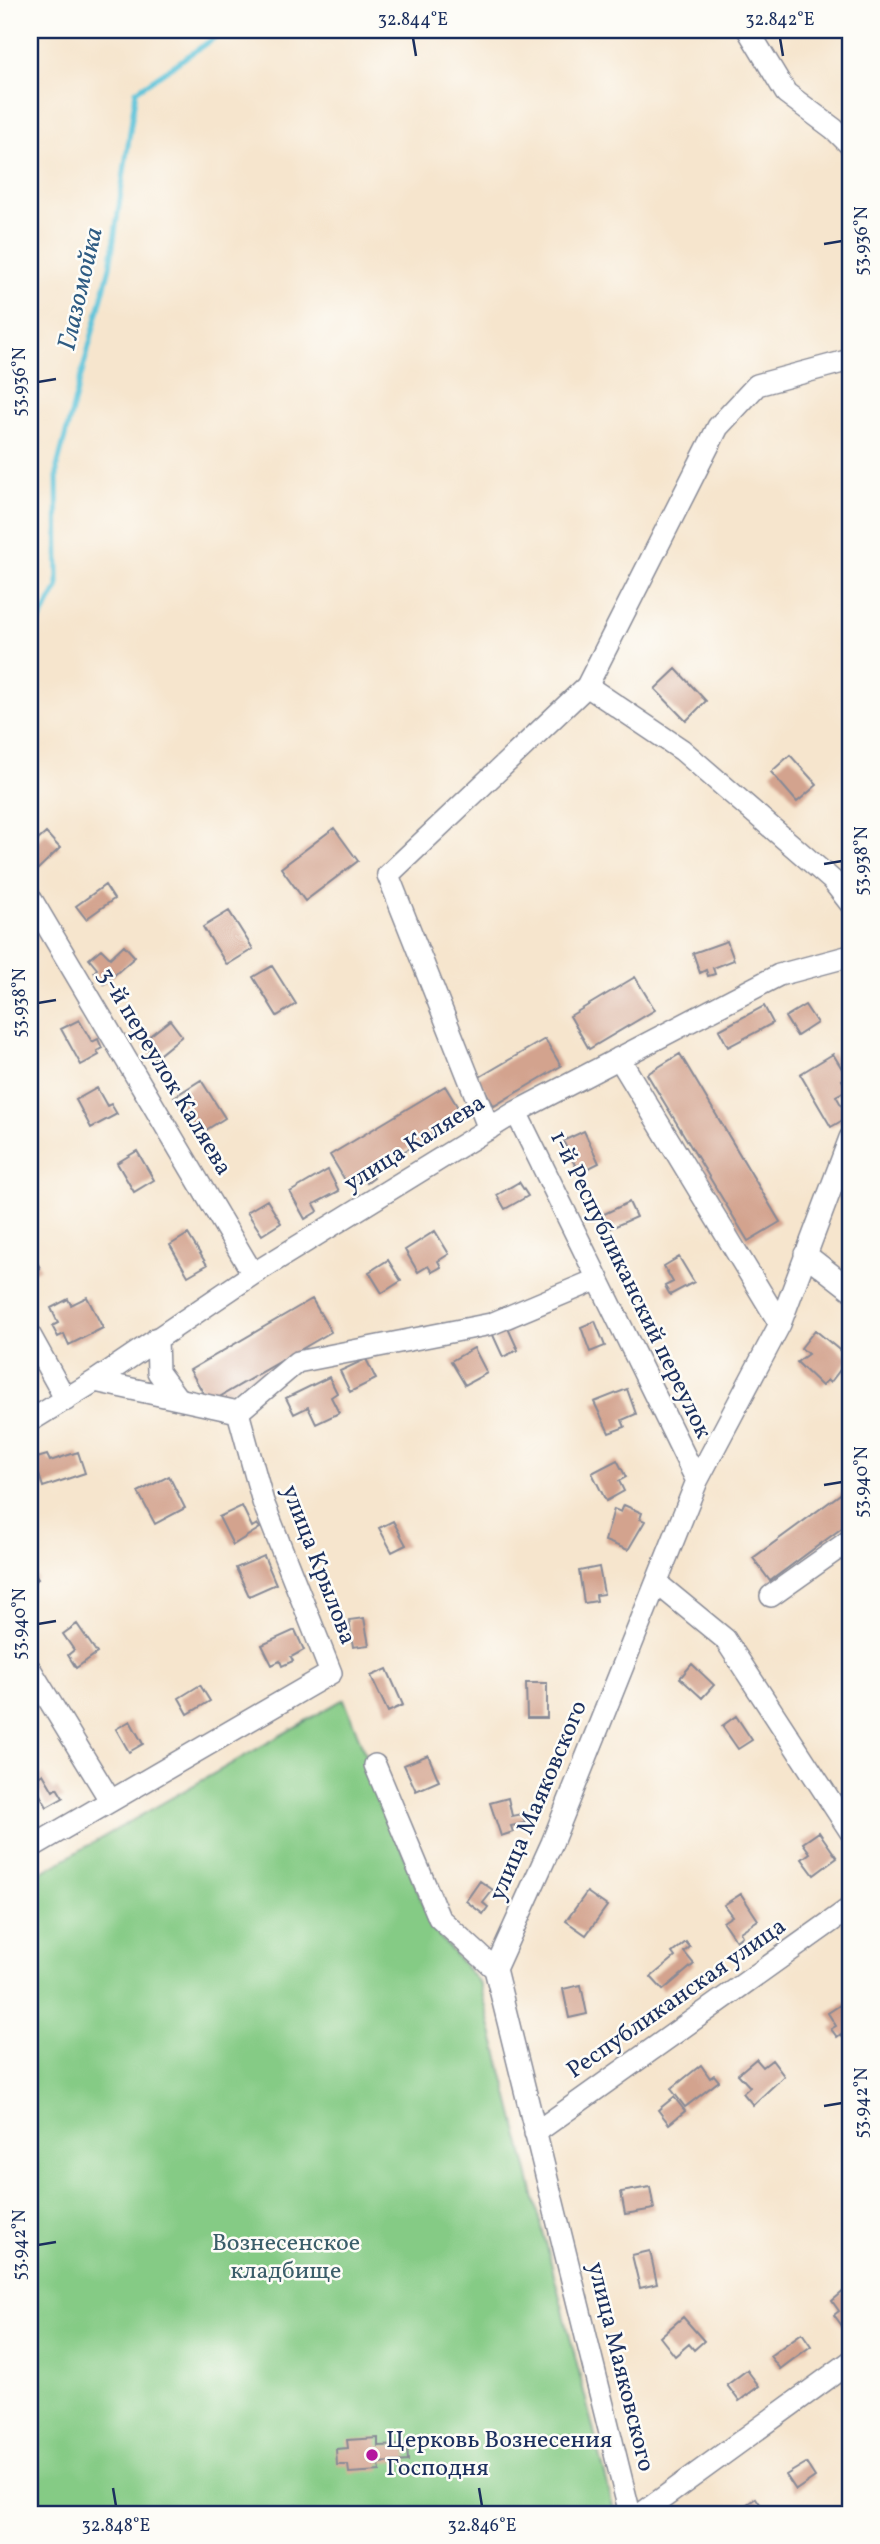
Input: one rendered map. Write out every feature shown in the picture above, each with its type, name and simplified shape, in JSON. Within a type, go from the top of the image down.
[{"type":"street","points":[[748,30],[786,93],[834,129],[850,145]]},
{"type":"street","points":[[489,1129],[388,875],[587,687],[719,427],[757,385],[850,360]]},
{"type":"street","points":[[587,687],[682,750],[832,880],[850,903]]},
{"type":"street","name":"3-й переулок Каляева","points":[[30,897],[253,1274]]},
{"type":"street","name":"улица Каляева","points":[[30,1421],[95,1381],[253,1274],[516,1112],[779,975],[850,956]]},
{"type":"street","points":[[619,1058],[780,1324]]},
{"type":"street","name":"1-й Республиканский переулок","points":[[516,1112],[697,1481]]},
{"type":"street","name":"улица Маяковского","points":[[630,2514],[495,1969],[552,1843],[697,1481],[780,1324],[850,1138]]},
{"type":"street","points":[[805,1254],[850,1289]]},
{"type":"street","points":[[95,1381],[238,1412],[297,1362],[491,1324],[598,1279]]},
{"type":"street","points":[[30,1335],[66,1400]]},
{"type":"street","points":[[157,1338],[158,1372],[178,1399]]},
{"type":"street","name":"улица Крылова","points":[[30,1848],[331,1672],[263,1502],[238,1412]]},
{"type":"street","points":[[771,1596],[850,1540]]},
{"type":"street","points":[[658,1584],[725,1639],[850,1830]]},
{"type":"street","points":[[30,1668],[110,1800]]},
{"type":"street","points":[[375,1765],[439,1918],[495,1969]]},
{"type":"street","name":"Республиканская улица","points":[[535,2133],[850,1908]]},
{"type":"street","points":[[641,2514],[850,2362]]},
{"type":"green space","name":"Вознесенское кладбище","points":[[344,1699],[432,1928],[480,1984],[615,2514],[30,2514],[30,1879]]},
{"type":"building","points":[[676,669],[706,701],[686,721],[655,689]]},
{"type":"building","points":[[790,755],[817,785],[797,802],[771,772]]},
{"type":"building","points":[[334,828],[358,861],[305,901],[281,868]]},
{"type":"building","points":[[46,833],[60,848],[37,870],[30,862],[30,847]]},
{"type":"building","points":[[105,885],[114,899],[86,919],[76,906]]},
{"type":"building","points":[[229,911],[253,949],[227,965],[203,927]]},
{"type":"building","points":[[727,941],[734,960],[713,968],[715,974],[708,976],[706,970],[700,973],[693,953]]},
{"type":"building","points":[[124,945],[135,957],[104,984],[94,972],[97,969],[89,959],[101,949],[110,958]]},
{"type":"building","points":[[272,966],[296,1004],[277,1016],[253,977]]},
{"type":"building","points":[[635,977],[655,1010],[589,1049],[570,1016]]},
{"type":"building","points":[[805,1005],[817,1023],[797,1036],[785,1017]]},
{"type":"building","points":[[764,1006],[773,1023],[728,1047],[719,1030]]},
{"type":"building","points":[[79,1020],[92,1042],[98,1039],[102,1048],[97,1051],[99,1055],[81,1065],[61,1029]]},
{"type":"building","points":[[170,1020],[182,1036],[155,1058],[142,1042]]},
{"type":"building","points":[[545,1039],[561,1066],[494,1106],[478,1078]]},
{"type":"building","points":[[680,1054],[780,1222],[748,1241],[647,1074]]},
{"type":"building","points":[[833,1054],[847,1077],[842,1080],[847,1090],[836,1096],[848,1117],[831,1127],[800,1074]]},
{"type":"building","points":[[201,1080],[225,1118],[198,1135],[174,1097]]},
{"type":"building","points":[[445,1086],[463,1116],[370,1172],[374,1178],[367,1183],[363,1176],[348,1185],[330,1155]]},
{"type":"building","points":[[97,1088],[107,1106],[111,1104],[117,1114],[91,1128],[76,1100]]},
{"type":"building","points":[[584,1131],[599,1163],[579,1173],[563,1141]]},
{"type":"building","points":[[137,1151],[154,1180],[134,1192],[117,1163]]},
{"type":"building","points":[[328,1170],[339,1191],[314,1204],[318,1211],[305,1219],[290,1192]]},
{"type":"building","points":[[519,1182],[528,1196],[505,1209],[497,1195]]},
{"type":"building","points":[[267,1200],[281,1223],[262,1235],[247,1212]]},
{"type":"building","points":[[629,1202],[636,1217],[609,1229],[602,1215]]},
{"type":"building","points":[[435,1231],[449,1254],[438,1261],[441,1267],[432,1272],[428,1266],[418,1272],[405,1250]]},
{"type":"building","points":[[188,1234],[207,1265],[188,1276],[170,1245]]},
{"type":"building","points":[[33,1255],[40,1268],[30,1274],[30,1257]]},
{"type":"building","points":[[679,1257],[694,1282],[670,1295],[665,1286],[673,1282],[664,1266]]},
{"type":"building","points":[[388,1260],[401,1281],[382,1293],[369,1272]]},
{"type":"building","points":[[87,1297],[103,1328],[69,1345],[64,1334],[58,1337],[52,1326],[58,1323],[51,1308],[68,1299],[71,1305]]},
{"type":"building","points":[[312,1299],[331,1332],[209,1403],[190,1370]]},
{"type":"building","points":[[595,1321],[605,1346],[590,1352],[581,1327]]},
{"type":"building","points":[[507,1326],[518,1350],[503,1357],[492,1333]]},
{"type":"building","points":[[815,1330],[849,1358],[830,1383],[827,1380],[822,1386],[797,1362],[808,1354],[801,1348]]},
{"type":"building","points":[[474,1348],[487,1373],[465,1385],[451,1361]]},
{"type":"building","points":[[366,1359],[376,1379],[350,1392],[340,1371]]},
{"type":"building","points":[[329,1377],[337,1393],[331,1397],[339,1413],[316,1424],[308,1407],[294,1414],[286,1398]]},
{"type":"building","points":[[627,1389],[636,1414],[622,1420],[625,1427],[609,1433],[594,1402]]},
{"type":"building","points":[[78,1452],[85,1473],[43,1487],[34,1459],[47,1455],[50,1461]]},
{"type":"building","points":[[617,1460],[626,1477],[619,1481],[624,1491],[606,1501],[592,1473]]},
{"type":"building","points":[[169,1476],[185,1508],[155,1524],[138,1492]]},
{"type":"building","points":[[850,1487],[850,1522],[770,1581],[753,1558]]},
{"type":"building","points":[[624,1505],[642,1513],[640,1519],[645,1521],[628,1550],[605,1541],[614,1509],[621,1512]]},
{"type":"building","points":[[242,1506],[252,1527],[257,1524],[260,1528],[233,1545],[219,1517]]},
{"type":"building","points":[[393,1521],[406,1545],[392,1552],[379,1528]]},
{"type":"building","points":[[264,1556],[276,1584],[249,1596],[236,1568]]},
{"type":"building","points":[[599,1567],[604,1594],[596,1595],[597,1601],[584,1603],[579,1571]]},
{"type":"building","points":[[30,1570],[38,1579],[30,1585]]},
{"type":"building","points":[[364,1618],[369,1645],[353,1647],[349,1620]]},
{"type":"building","points":[[77,1624],[97,1653],[76,1668],[68,1655],[74,1650],[63,1634]]},
{"type":"building","points":[[295,1630],[304,1650],[291,1657],[293,1661],[282,1666],[280,1661],[272,1665],[262,1645]]},
{"type":"building","points":[[692,1664],[714,1685],[702,1698],[680,1678]]},
{"type":"building","points":[[387,1669],[403,1705],[388,1712],[371,1676]]},
{"type":"building","points":[[526,1683],[547,1683],[547,1718],[527,1718]]},
{"type":"building","points":[[200,1685],[210,1701],[188,1714],[179,1698]]},
{"type":"building","points":[[736,1716],[752,1740],[738,1749],[722,1726]]},
{"type":"building","points":[[130,1721],[143,1744],[129,1752],[116,1729]]},
{"type":"building","points":[[428,1755],[439,1781],[416,1791],[404,1765]]},
{"type":"building","points":[[43,1774],[53,1791],[57,1788],[63,1798],[47,1807],[32,1781]]},
{"type":"building","points":[[508,1798],[512,1816],[522,1814],[525,1823],[511,1826],[513,1832],[501,1836],[490,1803]]},
{"type":"building","points":[[819,1832],[837,1858],[814,1875],[802,1859],[810,1853],[803,1843]]},
{"type":"building","points":[[480,1881],[493,1890],[483,1903],[488,1907],[483,1914],[466,1901]]},
{"type":"building","points":[[587,1892],[607,1906],[586,1935],[566,1921]]},
{"type":"building","points":[[741,1894],[758,1920],[740,1932],[742,1936],[736,1941],[723,1922],[732,1916],[724,1905]]},
{"type":"building","points":[[686,1942],[690,1947],[684,1952],[694,1964],[663,1990],[651,1977],[675,1957],[672,1953]]},
{"type":"building","points":[[581,1985],[587,2014],[569,2018],[563,1989]]},
{"type":"building","points":[[845,2002],[850,2011],[850,2034],[844,2038],[841,2034],[837,2037],[831,2029],[836,2026],[828,2013]]},
{"type":"building","points":[[756,2059],[763,2067],[772,2060],[784,2076],[753,2105],[743,2093],[750,2087],[738,2074]]},
{"type":"building","points":[[701,2065],[710,2078],[714,2075],[719,2081],[685,2107],[671,2089]]},
{"type":"building","points":[[674,2097],[685,2111],[669,2124],[658,2110]]},
{"type":"building","points":[[650,2187],[654,2209],[625,2214],[621,2192]]},
{"type":"building","points":[[650,2251],[657,2284],[640,2288],[632,2255]]},
{"type":"building","points":[[845,2290],[850,2296],[850,2321],[843,2327],[834,2315],[839,2311],[832,2301]]},
{"type":"building","points":[[683,2317],[704,2341],[694,2350],[689,2344],[675,2356],[660,2337]]},
{"type":"building","points":[[802,2333],[811,2346],[780,2369],[770,2356]]},
{"type":"building","points":[[747,2370],[759,2386],[739,2401],[727,2385]]},
{"type":"building","name":"Церковь Вознесения Господня","points":[[378,2438],[378,2446],[407,2445],[408,2461],[379,2463],[380,2471],[349,2473],[348,2465],[337,2465],[336,2449],[348,2448],[347,2440]]},
{"type":"building","points":[[806,2463],[815,2477],[796,2490],[786,2475]]},
{"type":"building","points":[[756,2498],[767,2514],[733,2514]]},
{"type":"waterway","name":"Глазомойка","points":[[30,638],[58,588],[57,467],[110,267],[136,91],[226,30]]},
{"type":"place","name":"Церковь Вознесения Господня","points":[[372,2455]]}]
